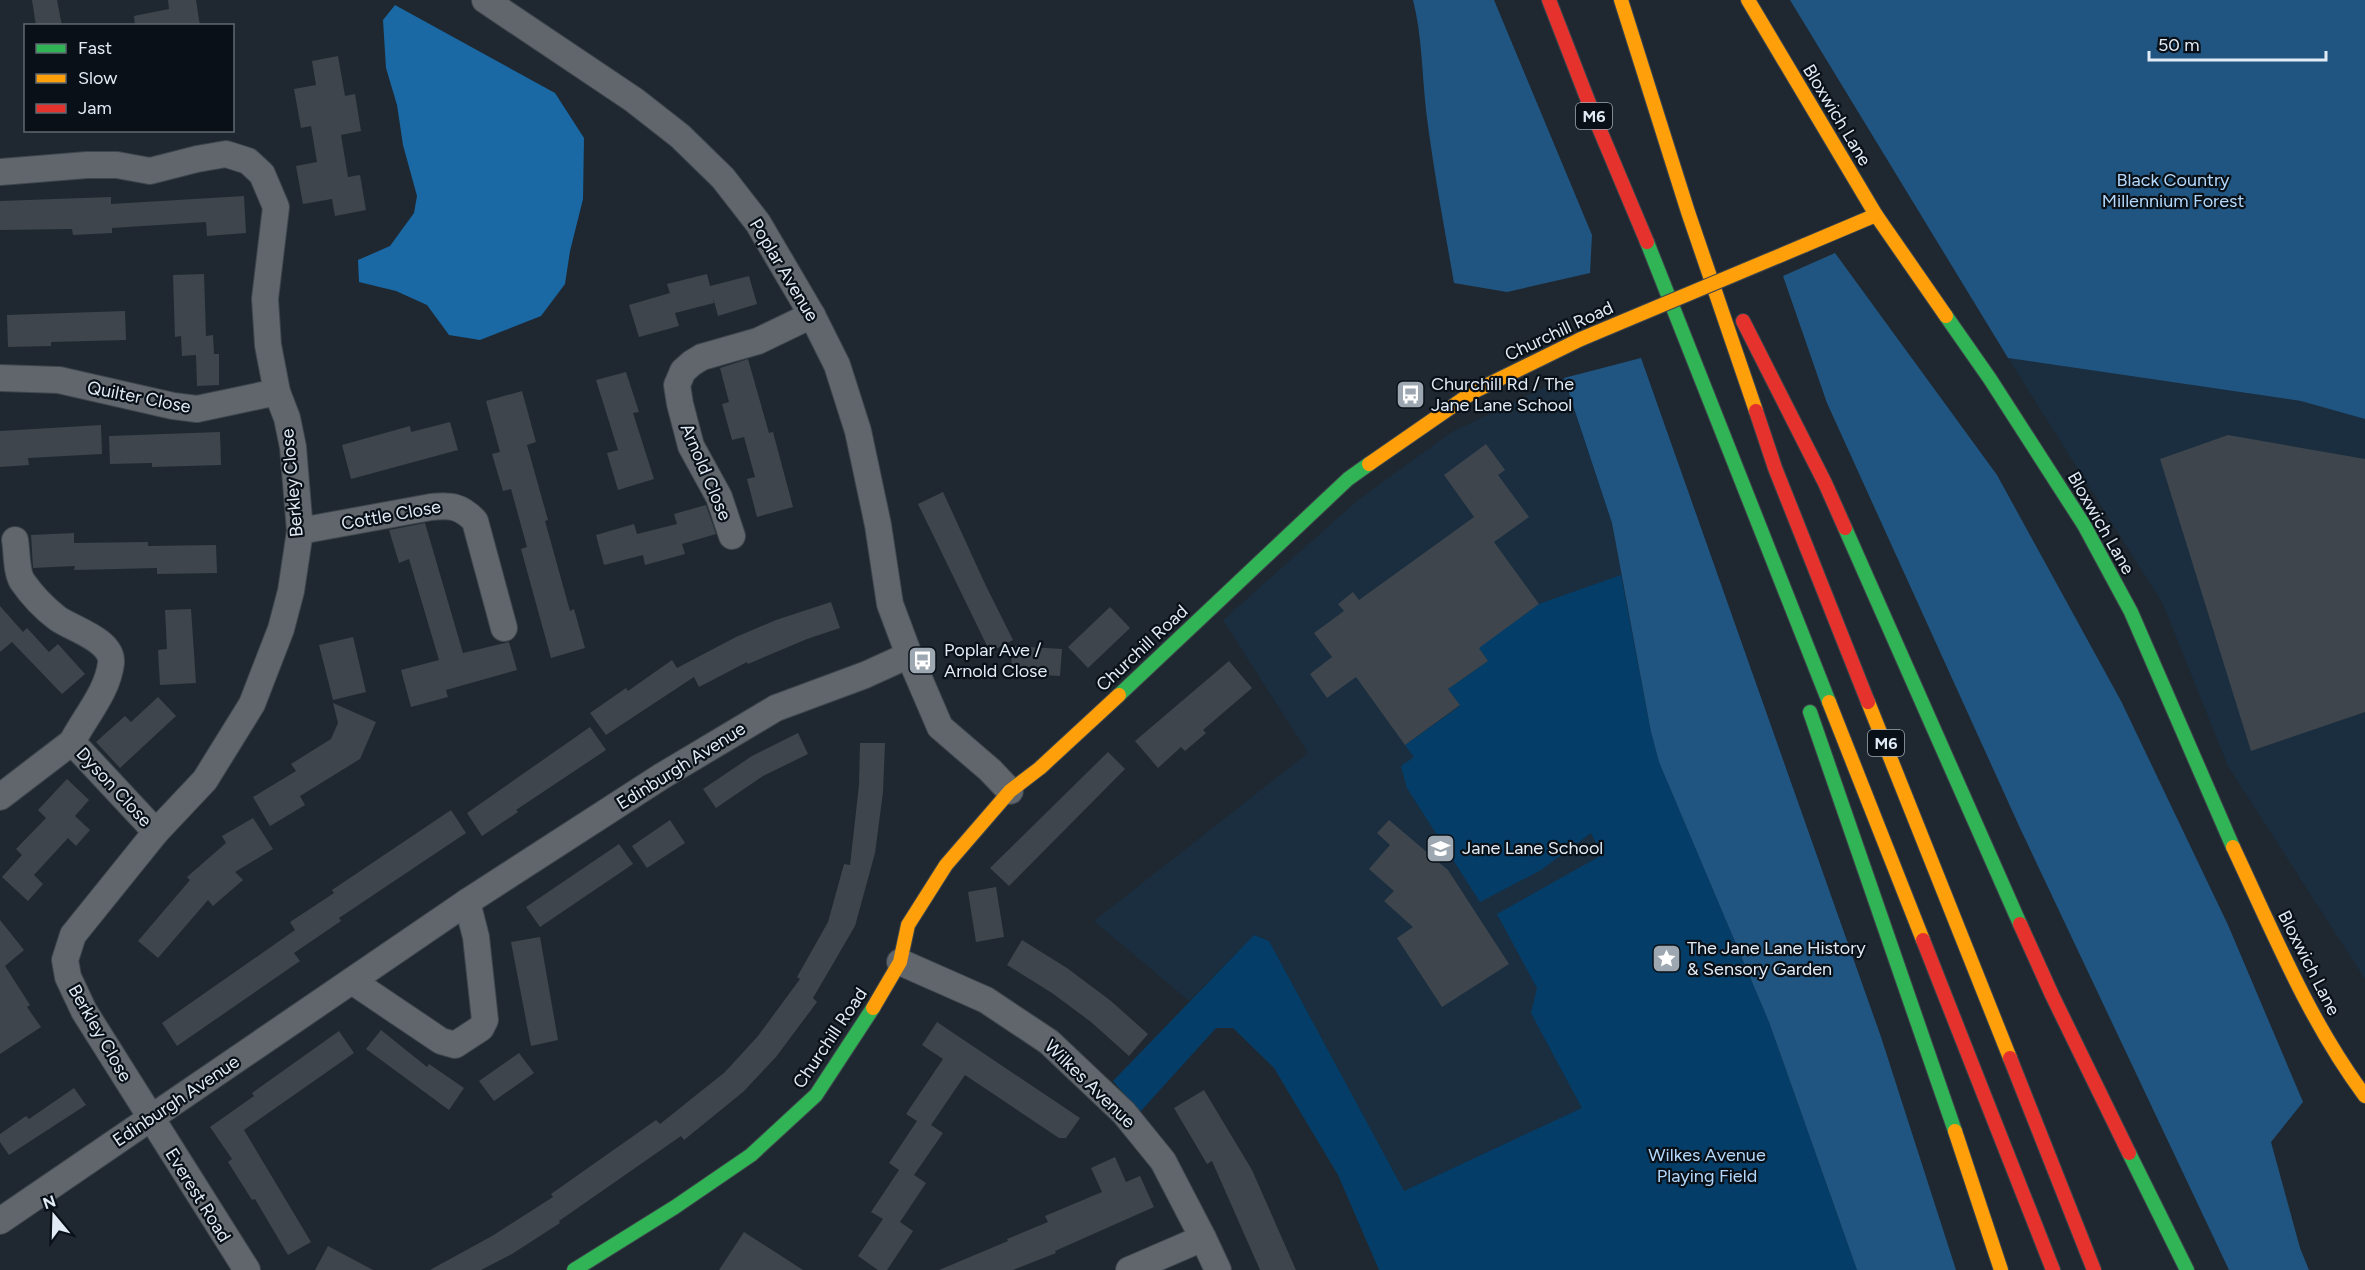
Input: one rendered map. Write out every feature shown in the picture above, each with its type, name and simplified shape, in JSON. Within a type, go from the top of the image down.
[{"type":"main road","name":"M6","points":[[1549,0],[1594,116],[1643,231],[2053,1270]]},
{"type":"main road","name":"M6","points":[[1621,0],[1688,212],[1775,468],[2094,1270]]},
{"type":"main road","name":"Bloxwich Lane","points":[[1748,0],[1876,214],[1990,379],[2084,525],[2131,612],[2221,823],[2279,945],[2339,1061],[2365,1096]]},
{"type":"main road","points":[[1688,212],[1826,483],[2052,995],[2187,1270]]},
{"type":"main road","name":"Churchill Road","points":[[574,1270],[675,1207],[751,1155],[816,1095],[867,1019],[900,962],[908,925],[953,856],[1010,791],[1041,768],[1348,479],[1473,392],[1581,339],[1876,214]]},
{"type":"main road","points":[[1643,231],[1752,545]]},
{"type":"main road","points":[[1807,702],[2001,1270]]},
{"type":"street","name":"Poplar Avenue","points":[[485,0],[634,100],[680,136],[723,178],[758,222],[812,315],[837,365],[858,431],[878,525],[890,604],[940,727],[990,770],[1010,791]]},
{"type":"street","name":"Berkley Close","points":[[0,172],[87,165],[117,165],[150,171],[226,154],[249,161],[262,174],[276,207],[265,300],[268,345],[277,392],[287,418],[293,447],[300,531],[291,591],[281,629],[252,704],[205,780],[156,832],[73,935],[65,960],[68,977],[84,1011],[150,1119]]},
{"type":"street","name":"Arnold Close","points":[[732,536],[719,497],[691,446],[677,385],[683,371],[702,357],[758,341],[812,315]]},
{"type":"street","name":"Quilter Close","points":[[0,378],[59,380],[173,406],[197,409],[277,392]]},
{"type":"street","name":"Cottle Close","points":[[300,531],[452,505],[466,511],[475,520],[504,628]]},
{"type":"street","name":"Dyson Close","points":[[0,797],[72,742],[105,686],[111,662],[108,650],[96,640],[57,618],[20,578],[15,540]]},
{"type":"street","name":"Edinburgh Avenue","points":[[0,1221],[467,902],[662,776],[776,708],[865,675],[909,655]]},
{"type":"street","name":"Dyson Close","points":[[72,742],[156,832]]},
{"type":"street","points":[[352,981],[441,1041],[455,1045],[481,1028],[485,1020],[476,937],[467,902]]},
{"type":"street","name":"Wilkes Avenue","points":[[900,962],[986,1000],[1049,1042],[1124,1113],[1162,1161],[1218,1270]]},
{"type":"street","name":"Everest Road","points":[[150,1119],[247,1270]]},
{"type":"street","points":[[1129,1270],[1203,1238]]},
{"type":"shaded area","points":[[395,5],[555,93],[584,138],[583,199],[570,251],[565,284],[541,316],[480,340],[449,335],[427,305],[396,291],[359,282],[358,260],[390,246],[414,213],[417,196],[403,145],[397,105],[386,68],[383,20]]},
{"type":"shaded area","points":[[2008,358],[2301,401],[2365,419],[2365,979],[2228,766],[2163,604]]},
{"type":"shaded area","name":"Jane Lane School","points":[[1564,378],[1612,523],[1651,732],[1659,762],[1769,1022],[1404,1191],[1269,941],[1254,935],[1189,1001],[1094,921],[1308,753],[1223,620],[1357,501],[1450,433]]},
{"type":"green space","points":[[1413,0],[1494,0],[1592,235],[1590,273],[1507,292],[1454,283],[1432,153],[1420,40]]},
{"type":"green space","name":"Black Country Millennium Forest","points":[[1790,0],[2365,0],[2365,419],[2301,401],[2008,358]]},
{"type":"green space","points":[[1835,253],[1997,475],[2121,701],[2228,925],[2303,1102],[2271,1142],[2300,1248],[2309,1270],[2229,1270],[2020,828],[1827,403],[1783,276]]},
{"type":"green space","points":[[1641,358],[1881,1037],[1956,1270],[1857,1270],[1769,1022],[1659,762],[1651,732],[1612,523],[1564,378]]},
{"type":"green space","name":"Wilkes Avenue Playing Field","points":[[1621,575],[1651,732],[1659,762],[1769,1022],[1857,1270],[1379,1270],[1338,1175],[1274,1068],[1233,1028],[1216,1028],[1140,1112],[1113,1081],[1254,935],[1269,941],[1404,1191],[1582,1108],[1531,1013],[1537,988],[1497,914],[1602,855],[1591,833],[1541,870],[1480,902],[1407,788],[1401,766],[1414,757],[1405,745],[1460,706],[1448,689],[1488,661],[1472,639],[1486,642],[1539,604]]},
{"type":"building","points":[[32,0],[57,0],[62,24],[36,24]]},
{"type":"building","points":[[168,0],[196,0],[200,24],[135,24],[134,16],[169,9]]},
{"type":"building","points":[[338,56],[345,96],[355,94],[361,131],[341,135],[348,177],[360,175],[366,210],[335,216],[332,199],[303,204],[296,166],[317,162],[311,126],[301,128],[294,89],[316,85],[312,61]]},
{"type":"building","points":[[244,196],[246,233],[207,236],[206,222],[112,228],[112,233],[73,235],[72,229],[0,230],[0,201],[111,197],[111,204]]},
{"type":"building","points":[[204,274],[206,336],[213,335],[214,354],[219,354],[219,385],[197,386],[196,355],[182,356],[181,336],[175,337],[173,275]]},
{"type":"building","points":[[707,274],[710,286],[749,276],[757,304],[718,316],[713,297],[714,303],[675,313],[679,326],[639,337],[629,305],[670,293],[667,284]]},
{"type":"building","points":[[125,311],[126,340],[51,342],[51,346],[8,347],[7,315]]},
{"type":"building","points":[[748,359],[769,433],[773,432],[793,507],[757,517],[747,479],[755,477],[744,437],[732,440],[722,404],[729,402],[720,368]]},
{"type":"building","points":[[626,372],[639,412],[633,413],[654,479],[618,490],[607,453],[618,450],[596,380]]},
{"type":"building","points":[[522,391],[536,442],[527,445],[548,520],[545,521],[570,611],[574,609],[585,648],[551,658],[521,549],[527,547],[511,489],[503,491],[492,454],[500,452],[486,401]]},
{"type":"building","points":[[450,422],[458,450],[351,479],[342,445],[410,426],[411,432]]},
{"type":"building","points":[[101,425],[102,454],[28,458],[29,465],[0,467],[0,431]]},
{"type":"building","points":[[220,432],[221,465],[152,467],[152,463],[110,464],[109,436]]},
{"type":"building","points":[[2228,435],[2365,459],[2365,712],[2251,751],[2160,459]]},
{"type":"building","points":[[1486,444],[1505,470],[1498,475],[1529,517],[1494,542],[1539,604],[1479,648],[1488,661],[1448,689],[1460,705],[1405,745],[1356,677],[1327,698],[1310,674],[1332,657],[1314,633],[1344,611],[1338,604],[1353,592],[1359,600],[1474,517],[1444,475]]},
{"type":"building","points":[[943,492],[1013,640],[990,652],[918,504]]},
{"type":"building","points":[[706,505],[716,534],[682,544],[685,554],[645,565],[643,555],[604,565],[596,535],[634,524],[637,534],[677,524],[674,514]]},
{"type":"building","points":[[425,523],[463,653],[509,642],[517,670],[446,690],[448,697],[411,707],[401,670],[439,660],[409,559],[399,563],[389,530]]},
{"type":"building","points":[[74,533],[74,543],[148,542],[148,546],[216,545],[217,573],[157,574],[157,568],[74,570],[75,566],[33,568],[31,535]]},
{"type":"building","points":[[831,602],[840,628],[748,664],[747,662],[699,687],[694,677],[606,735],[590,713],[626,688],[628,691],[672,660],[677,668],[736,637],[776,620]]},
{"type":"building","points":[[0,606],[23,632],[27,628],[49,652],[58,644],[85,674],[62,694],[12,642],[0,652]]},
{"type":"building","points":[[1110,607],[1130,628],[1088,668],[1068,647]]},
{"type":"building","points":[[191,609],[196,683],[160,685],[158,650],[167,649],[165,610]]},
{"type":"building","points":[[353,637],[366,692],[333,700],[319,645]]},
{"type":"building","points":[[1012,646],[1062,649],[1060,676],[1011,673]]},
{"type":"building","points":[[1229,661],[1252,688],[1203,730],[1206,733],[1185,751],[1181,747],[1158,768],[1135,741]]},
{"type":"building","points":[[158,697],[176,716],[120,768],[96,742],[125,716],[131,722]]},
{"type":"building","points":[[333,703],[376,722],[360,759],[300,796],[305,805],[270,826],[253,797],[296,771],[291,764],[331,739],[338,723]]},
{"type":"building","points":[[590,727],[606,750],[516,810],[518,812],[482,836],[467,813]]},
{"type":"building","points":[[798,733],[808,754],[763,776],[716,808],[703,789],[752,756]]},
{"type":"building","points":[[860,743],[885,743],[883,792],[875,853],[855,926],[813,998],[817,1002],[776,1057],[743,1092],[684,1140],[681,1136],[559,1221],[560,1223],[512,1254],[481,1270],[430,1270],[492,1236],[553,1197],[551,1194],[656,1120],[660,1124],[725,1072],[758,1036],[800,979],[797,977],[828,922],[844,864],[850,865],[859,785]]},
{"type":"building","points":[[1108,752],[1125,769],[1009,886],[990,868]]},
{"type":"building","points":[[67,779],[89,800],[75,816],[90,830],[76,846],[68,838],[34,875],[43,884],[28,901],[2,877],[22,855],[16,849],[46,818],[38,810]]},
{"type":"building","points":[[451,810],[466,833],[339,918],[341,921],[294,953],[300,961],[177,1046],[162,1023],[295,930],[290,922],[334,893],[332,890]]},
{"type":"building","points":[[253,818],[273,849],[235,872],[243,880],[213,906],[208,900],[158,958],[138,941],[190,880],[187,877],[226,843],[222,836]]},
{"type":"building","points":[[670,820],[685,843],[647,868],[632,846]]},
{"type":"building","points":[[1389,820],[1448,870],[1509,964],[1442,1007],[1397,938],[1413,927],[1384,901],[1394,891],[1369,869],[1390,845],[1377,833]]},
{"type":"building","points":[[619,844],[633,864],[540,927],[526,907]]},
{"type":"building","points":[[996,887],[1004,937],[976,942],[968,892]]},
{"type":"building","points":[[0,920],[24,950],[5,966],[30,1005],[27,1007],[41,1027],[0,1054]]},
{"type":"building","points":[[540,937],[558,1040],[531,1046],[511,942]]},
{"type":"building","points":[[1022,940],[1067,968],[1111,1001],[1148,1034],[1129,1056],[1091,1022],[1052,993],[1007,965]]},
{"type":"building","points":[[937,1022],[1080,1118],[1066,1138],[1059,1138],[965,1075],[931,1125],[943,1133],[914,1175],[926,1183],[900,1222],[913,1231],[887,1270],[878,1270],[858,1256],[883,1219],[871,1212],[899,1170],[889,1163],[917,1121],[906,1114],[943,1059],[922,1045]]},
{"type":"building","points":[[381,1030],[427,1067],[429,1064],[464,1088],[449,1110],[366,1049]]},
{"type":"building","points":[[339,1031],[354,1053],[244,1130],[311,1242],[288,1255],[255,1199],[252,1200],[228,1162],[232,1159],[210,1127],[254,1096],[252,1093]]},
{"type":"building","points":[[519,1053],[534,1073],[494,1101],[479,1081]]},
{"type":"building","points":[[74,1088],[86,1105],[9,1155],[0,1142],[0,1134],[26,1116],[29,1119]]},
{"type":"building","points":[[1204,1090],[1252,1170],[1296,1270],[1260,1270],[1212,1161],[1207,1164],[1174,1108]]},
{"type":"building","points":[[1115,1157],[1126,1182],[1140,1176],[1154,1207],[1055,1251],[1056,1253],[1013,1270],[939,1270],[1048,1222],[1045,1216],[1102,1192],[1091,1168]]},
{"type":"building","points":[[744,1232],[803,1270],[719,1270]]},
{"type":"building","points":[[328,1246],[373,1270],[315,1270]]},
{"type":"traffic: fast","points":[[1647,242],[1829,702]]},
{"type":"traffic: fast","points":[[1946,316],[1990,379],[2084,525],[2131,612],[2233,847]]},
{"type":"traffic: fast","points":[[1119,695],[1348,479],[1369,464]]},
{"type":"traffic: fast","points":[[1845,528],[2020,924]]},
{"type":"traffic: fast","points":[[1810,712],[1955,1131]]},
{"type":"traffic: fast","points":[[574,1270],[675,1207],[751,1155],[816,1095],[873,1008]]},
{"type":"traffic: fast","points":[[2129,1153],[2187,1270]]},
{"type":"traffic: slow","points":[[1621,0],[1688,212],[1756,411]]},
{"type":"traffic: slow","points":[[1748,0],[1876,215],[1946,316]]},
{"type":"traffic: slow","points":[[1805,245],[1876,215]]},
{"type":"traffic: slow","points":[[1581,339],[1805,245]]},
{"type":"traffic: slow","points":[[1369,464],[1473,392],[1581,339]]},
{"type":"traffic: slow","points":[[873,1008],[900,962],[908,925],[946,865],[1010,791],[1040,768],[1119,695]]},
{"type":"traffic: slow","points":[[1829,702],[1923,940]]},
{"type":"traffic: slow","points":[[1868,702],[2010,1058]]},
{"type":"traffic: slow","points":[[2233,847],[2309,1007],[2365,1096]]},
{"type":"traffic: slow","points":[[1955,1131],[2001,1270]]},
{"type":"traffic: jam","points":[[1549,0],[1594,116],[1647,242]]},
{"type":"traffic: jam","points":[[1743,321],[1825,483],[1845,528]]},
{"type":"traffic: jam","points":[[1756,411],[1775,468],[1868,702]]},
{"type":"traffic: jam","points":[[2020,924],[2129,1153]]},
{"type":"traffic: jam","points":[[1923,940],[2053,1270]]},
{"type":"traffic: jam","points":[[2010,1058],[2094,1270]]},
{"type":"place","name":"Churchill Rd / The Jane Lane School","points":[[1410,394]]},
{"type":"place","name":"Poplar Ave / Arnold Close","points":[[923,660]]},
{"type":"place","name":"Jane Lane School","points":[[1441,848]]},
{"type":"place","name":"The Jane Lane History & Sensory Garden","points":[[1666,958]]}]
